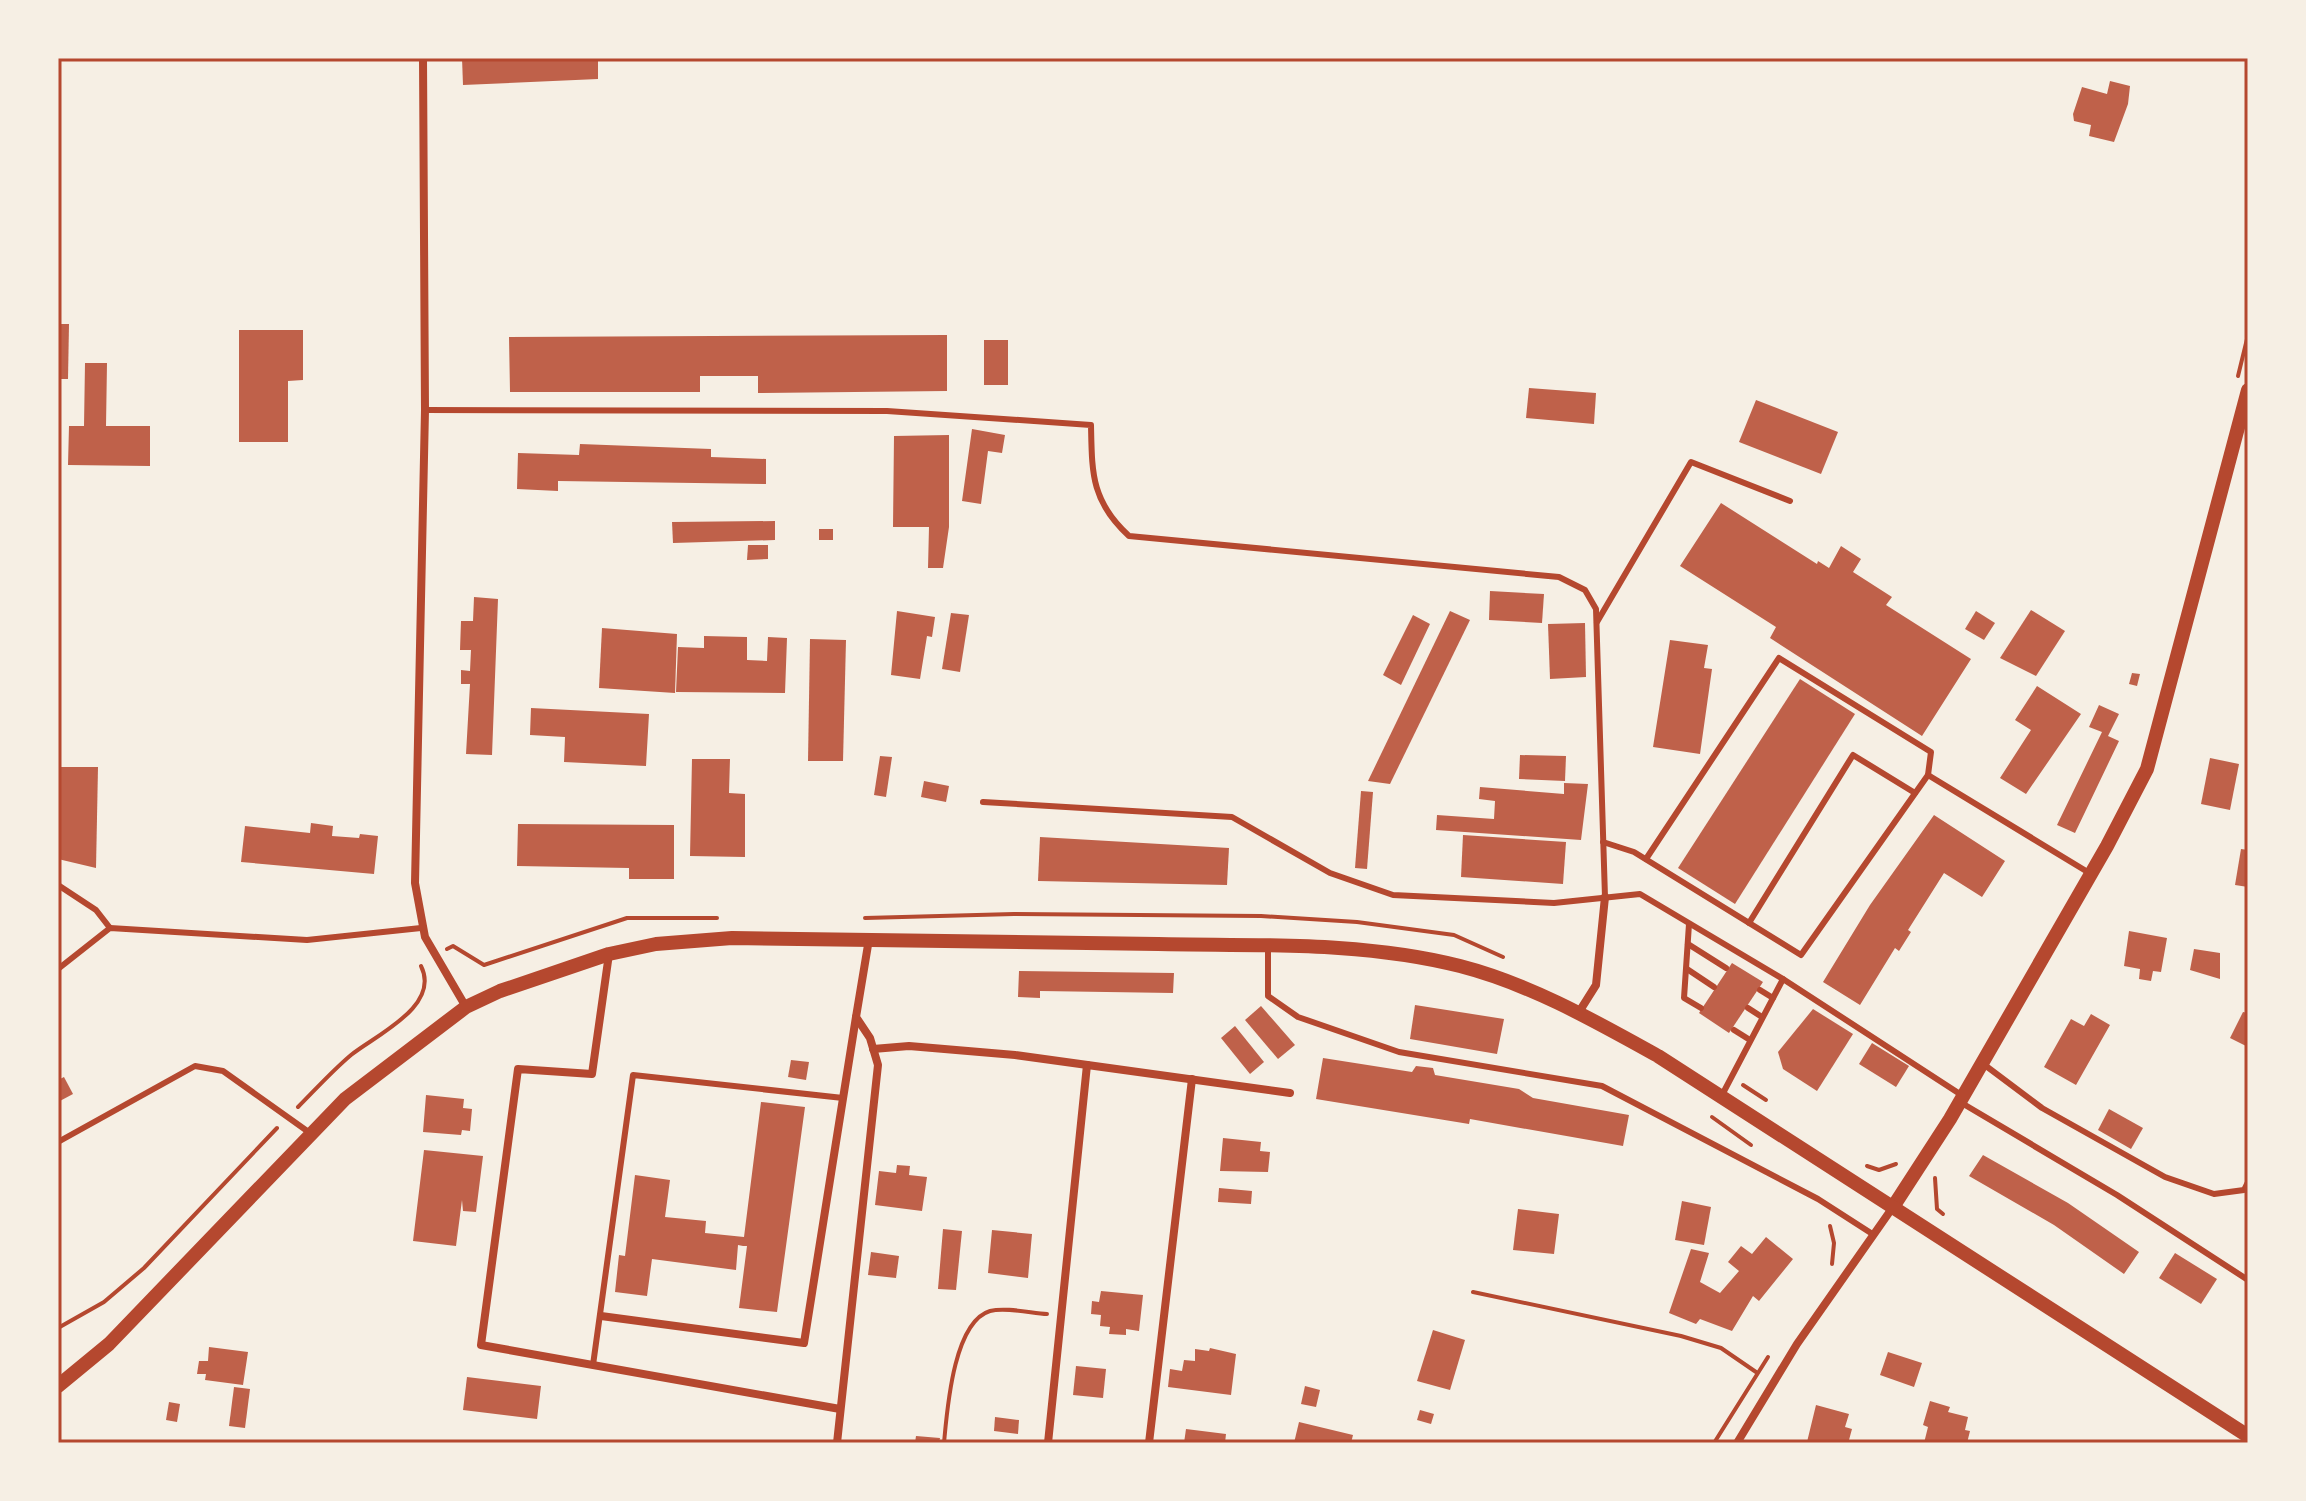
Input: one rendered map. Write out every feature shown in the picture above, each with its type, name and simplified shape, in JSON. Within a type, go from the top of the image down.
[{"type":"street","points":[[423,58],[425,410],[413,846],[421,928],[466,1007]]},
{"type":"street","points":[[1737,1443],[1797,1344],[1893,1207],[1961,1099],[2134,799],[2159,733],[2242,385]]},
{"type":"street","points":[[1579,1012],[1596,985],[1605,897]]},
{"type":"street","points":[[58,1386],[109,1344],[345,1099],[466,1007],[500,991],[609,954],[656,944],[732,938],[1268,946],[1405,954],[1501,979],[1579,1012],[1658,1056],[2248,1436]]},
{"type":"street","points":[[601,1316],[804,1343],[869,939]]},
{"type":"street","points":[[609,954],[592,1074],[518,1069],[481,1345],[840,1409]]},
{"type":"street","points":[[837,1443],[878,1065],[856,1017]]},
{"type":"street","points":[[873,1049],[909,1046],[945,1048],[1290,1093]]},
{"type":"street","points":[[1048,1443],[1087,1065]]},
{"type":"street","points":[[1149,1443],[1192,1079]]},
{"type":"lane","points":[[425,410],[887,411],[1091,425],[1096,492],[1111,519],[1129,536],[1559,577],[1585,590],[1596,609],[1605,897]]},
{"type":"lane","points":[[1597,624],[1691,462],[1790,501]]},
{"type":"lane","points":[[1603,842],[1646,859],[1801,955],[1928,775],[1931,752],[1779,658],[1646,859]]},
{"type":"lane","points":[[1749,923],[1853,755],[1915,793]]},
{"type":"lane","points":[[1928,775],[2091,875]]},
{"type":"lane","points":[[983,802],[1232,817],[1330,873],[1393,895],[1554,903],[1640,894],[1783,979],[1961,1099],[2248,1280]]},
{"type":"lane","points":[[58,885],[96,910],[110,928]]},
{"type":"lane","points":[[1689,924],[1684,998],[1701,1008]]},
{"type":"lane","points":[[58,969],[110,928],[307,940],[421,928]]},
{"type":"lane","points":[[1688,944],[1726,968]]},
{"type":"lane","points":[[1268,946],[1268,996],[1298,1017],[1399,1052],[1602,1086],[1818,1199],[1874,1235]]},
{"type":"lane","points":[[1687,969],[1714,987]]},
{"type":"lane","points":[[1721,1097],[1783,979]]},
{"type":"lane","points":[[1760,990],[1773,998]]},
{"type":"lane","points":[[1748,1008],[1762,1017]]},
{"type":"lane","points":[[1734,1030],[1750,1040]]},
{"type":"lane","points":[[1982,1063],[2042,1108],[2165,1177],[2214,1194],[2244,1190],[2248,1182]]},
{"type":"lane","points":[[58,1142],[195,1066],[223,1071],[310,1133]]},
{"type":"lane","points":[[593,1365],[633,1075],[843,1098]]},
{"type":"path","points":[[2242,385],[2248,335]]},
{"type":"path","points":[[58,1328],[104,1302],[144,1268],[352,1054],[410,1011],[424,993],[426,977],[420,966]]},
{"type":"path","points":[[1856,1159],[1879,1170],[1905,1157]]},
{"type":"path","points":[[1821,1217],[1829,1226],[1834,1243],[1832,1264],[1824,1277]]},
{"type":"path","points":[[1473,1292],[1681,1336],[1721,1348],[1756,1372]]},
{"type":"path","points":[[944,1443],[951,1377],[978,1319],[991,1311],[1061,1315]]},
{"type":"path","points":[[1714,1443],[1756,1372],[1773,1351]]},
{"type":"building","points":[[462,58],[598,58],[598,79],[463,85]]},
{"type":"building","points":[[2110,81],[2130,86],[2128,104],[2114,142],[2089,136],[2091,125],[2074,121],[2073,114],[2082,87],[2107,94]]},
{"type":"building","points":[[58,324],[69,324],[68,379],[58,379]]},
{"type":"building","points":[[239,330],[303,330],[303,380],[288,381],[288,442],[239,442]]},
{"type":"building","points":[[947,335],[947,391],[758,393],[758,376],[700,376],[700,392],[510,392],[509,337]]},
{"type":"building","points":[[984,340],[1008,340],[1008,385],[984,385]]},
{"type":"building","points":[[85,363],[107,363],[106,426],[150,426],[150,466],[68,465],[69,426],[84,426]]},
{"type":"building","points":[[1529,388],[1596,393],[1594,424],[1526,418]]},
{"type":"building","points":[[1756,400],[1838,432],[1821,474],[1739,442]]},
{"type":"building","points":[[972,429],[1005,435],[1002,453],[988,451],[981,504],[962,501]]},
{"type":"building","points":[[949,435],[949,527],[943,568],[928,568],[929,527],[893,527],[894,436]]},
{"type":"building","points":[[580,444],[711,449],[711,457],[766,459],[766,484],[558,481],[558,491],[517,489],[518,453],[579,455]]},
{"type":"building","points":[[1721,503],[1817,564],[1818,561],[1829,568],[1841,546],[1861,559],[1853,572],[1892,597],[1886,605],[1971,659],[1922,736],[1770,638],[1776,627],[1680,566]]},
{"type":"building","points":[[775,521],[775,540],[673,543],[672,522]]},
{"type":"building","points":[[819,529],[833,529],[833,540],[819,540]]},
{"type":"building","points":[[748,545],[768,545],[768,559],[747,560]]},
{"type":"building","points":[[1490,591],[1544,594],[1542,623],[1489,620]]},
{"type":"building","points":[[474,597],[498,599],[492,755],[466,754],[470,684],[461,684],[461,670],[470,671],[471,650],[460,650],[461,621],[473,621]]},
{"type":"building","points":[[2031,610],[2065,631],[2036,676],[2000,658]]},
{"type":"building","points":[[897,611],[935,617],[932,637],[927,636],[920,679],[891,675]]},
{"type":"building","points":[[1450,611],[1470,620],[1390,784],[1368,781]]},
{"type":"building","points":[[1976,611],[1995,623],[1984,640],[1965,629]]},
{"type":"building","points":[[951,613],[969,615],[960,672],[942,669]]},
{"type":"building","points":[[1413,615],[1430,624],[1401,685],[1383,675]]},
{"type":"building","points":[[1585,623],[1586,677],[1550,679],[1548,624]]},
{"type":"building","points":[[602,628],[677,634],[675,693],[599,688]]},
{"type":"building","points":[[704,636],[747,637],[747,660],[767,661],[768,637],[787,638],[785,693],[676,692],[678,647],[704,648]]},
{"type":"building","points":[[810,639],[846,640],[843,761],[808,761]]},
{"type":"building","points":[[1670,640],[1708,645],[1704,668],[1712,669],[1700,754],[1653,747]]},
{"type":"building","points":[[2132,673],[2140,674],[2137,686],[2129,684]]},
{"type":"building","points":[[1800,679],[1855,714],[1735,904],[1678,868]]},
{"type":"building","points":[[2037,686],[2081,714],[2026,794],[2000,778],[2031,730],[2015,720]]},
{"type":"building","points":[[2099,705],[2119,714],[2108,736],[2119,741],[2075,833],[2057,825],[2102,732],[2089,727]]},
{"type":"building","points":[[531,708],[649,714],[646,766],[564,762],[565,737],[530,735]]},
{"type":"building","points":[[1520,755],[1566,756],[1565,781],[1519,779]]},
{"type":"building","points":[[880,756],[892,757],[886,797],[874,795]]},
{"type":"building","points":[[2210,758],[2239,764],[2230,810],[2201,804]]},
{"type":"building","points":[[692,759],[730,759],[729,793],[745,794],[745,857],[690,856]]},
{"type":"building","points":[[58,767],[98,767],[96,868],[58,859]]},
{"type":"building","points":[[924,781],[949,786],[946,802],[921,797]]},
{"type":"building","points":[[1564,783],[1588,784],[1581,840],[1436,830],[1437,815],[1494,819],[1495,801],[1479,799],[1480,787],[1564,794]]},
{"type":"building","points":[[1361,791],[1373,792],[1367,869],[1355,868]]},
{"type":"building","points":[[1934,815],[2005,861],[1982,897],[1944,873],[1908,930],[1911,932],[1899,951],[1895,948],[1860,1005],[1823,982],[1870,905]]},
{"type":"building","points":[[311,823],[333,826],[332,836],[378,836],[374,874],[241,862],[245,826],[310,833]]},
{"type":"building","points":[[518,824],[674,825],[674,879],[629,879],[629,868],[517,866]]},
{"type":"building","points":[[1463,835],[1566,842],[1563,884],[1461,877]]},
{"type":"building","points":[[1040,837],[1229,848],[1227,885],[1038,881]]},
{"type":"building","points":[[2241,849],[2248,850],[2248,887],[2235,885]]},
{"type":"building","points":[[2129,931],[2167,938],[2161,972],[2153,971],[2151,981],[2139,979],[2140,969],[2124,966]]},
{"type":"building","points":[[2194,949],[2220,953],[2220,979],[2190,970]]},
{"type":"building","points":[[1732,963],[1763,982],[1729,1033],[1699,1013]]},
{"type":"building","points":[[1019,971],[1174,973],[1173,993],[1040,991],[1040,998],[1018,997]]},
{"type":"building","points":[[1415,1005],[1504,1019],[1497,1054],[1410,1039]]},
{"type":"building","points":[[1261,1006],[1295,1045],[1278,1059],[1245,1020]]},
{"type":"building","points":[[1813,1009],[1853,1034],[1817,1091],[1783,1069],[1778,1052]]},
{"type":"building","points":[[2243,1012],[2248,1013],[2248,1047],[2230,1038]]},
{"type":"building","points":[[2091,1014],[2110,1025],[2076,1085],[2044,1067],[2071,1019],[2084,1026]]},
{"type":"building","points":[[1235,1026],[1264,1062],[1250,1074],[1221,1038]]},
{"type":"building","points":[[1872,1043],[1909,1066],[1896,1087],[1859,1064]]},
{"type":"building","points":[[1323,1058],[1412,1072],[1416,1066],[1433,1068],[1435,1075],[1519,1089],[1533,1098],[1629,1115],[1623,1146],[1470,1119],[1469,1124],[1316,1099]]},
{"type":"building","points":[[791,1060],[809,1062],[806,1080],[788,1077]]},
{"type":"building","points":[[64,1077],[73,1094],[58,1102],[58,1080]]},
{"type":"building","points":[[426,1095],[464,1099],[463,1108],[472,1109],[470,1131],[462,1130],[461,1135],[423,1132]]},
{"type":"building","points":[[761,1102],[805,1107],[777,1312],[739,1308],[747,1246],[738,1245],[736,1270],[652,1259],[647,1296],[615,1292],[619,1255],[625,1256],[635,1175],[670,1180],[665,1217],[706,1221],[705,1233],[744,1237]]},
{"type":"building","points":[[2109,1109],[2143,1128],[2131,1149],[2098,1130]]},
{"type":"building","points":[[1223,1138],[1261,1142],[1260,1151],[1270,1152],[1268,1172],[1220,1171]]},
{"type":"building","points":[[424,1150],[483,1156],[476,1212],[463,1211],[462,1200],[456,1246],[413,1241]]},
{"type":"building","points":[[1983,1155],[2068,1203],[2139,1252],[2124,1274],[2054,1225],[1969,1176]]},
{"type":"building","points":[[897,1165],[910,1166],[909,1175],[927,1177],[922,1211],[875,1205],[879,1171],[896,1173]]},
{"type":"building","points":[[1219,1188],[1252,1191],[1251,1204],[1218,1202]]},
{"type":"building","points":[[1682,1201],[1711,1207],[1704,1245],[1675,1240]]},
{"type":"building","points":[[1518,1209],[1559,1214],[1554,1254],[1513,1250]]},
{"type":"building","points":[[943,1229],[962,1231],[956,1290],[938,1289]]},
{"type":"building","points":[[992,1230],[1032,1234],[1028,1278],[988,1273]]},
{"type":"building","points":[[1766,1237],[1793,1259],[1759,1301],[1753,1296],[1732,1331],[1700,1319],[1696,1324],[1669,1313],[1691,1249],[1709,1253],[1700,1282],[1720,1293],[1739,1271],[1728,1262],[1741,1246],[1752,1254]]},
{"type":"building","points":[[871,1252],[899,1256],[896,1278],[868,1275]]},
{"type":"building","points":[[2175,1253],[2217,1279],[2201,1304],[2159,1278]]},
{"type":"building","points":[[1101,1291],[1143,1295],[1139,1331],[1126,1329],[1126,1335],[1109,1334],[1110,1327],[1100,1326],[1101,1315],[1091,1314],[1092,1301],[1099,1302]]},
{"type":"building","points":[[1433,1330],[1465,1340],[1450,1390],[1417,1381]]},
{"type":"building","points":[[209,1347],[248,1352],[243,1385],[205,1380],[206,1374],[197,1374],[199,1361],[208,1361]]},
{"type":"building","points":[[1210,1348],[1236,1354],[1231,1395],[1168,1387],[1170,1369],[1182,1371],[1184,1360],[1195,1361],[1195,1349],[1209,1351]]},
{"type":"building","points":[[1888,1352],[1922,1363],[1914,1387],[1880,1375]]},
{"type":"building","points":[[1076,1366],[1106,1369],[1103,1398],[1073,1395]]},
{"type":"building","points":[[467,1377],[541,1386],[537,1419],[463,1410]]},
{"type":"building","points":[[1305,1386],[1320,1390],[1316,1407],[1301,1404]]},
{"type":"building","points":[[234,1387],[250,1389],[245,1428],[229,1426]]},
{"type":"building","points":[[1930,1401],[1950,1407],[1948,1412],[1968,1417],[1965,1430],[1970,1431],[1967,1443],[1924,1443],[1928,1427],[1923,1425]]},
{"type":"building","points":[[169,1402],[180,1404],[177,1422],[166,1420]]},
{"type":"building","points":[[1816,1405],[1849,1414],[1845,1427],[1852,1429],[1849,1440],[1807,1442]]},
{"type":"building","points":[[1420,1410],[1434,1414],[1431,1424],[1417,1420]]},
{"type":"building","points":[[995,1417],[1019,1420],[1018,1434],[994,1431]]},
{"type":"building","points":[[1299,1422],[1353,1435],[1351,1443],[1294,1443]]},
{"type":"building","points":[[1186,1429],[1226,1434],[1225,1443],[1184,1443]]},
{"type":"building","points":[[916,1436],[940,1438],[939,1443],[915,1443]]}]
